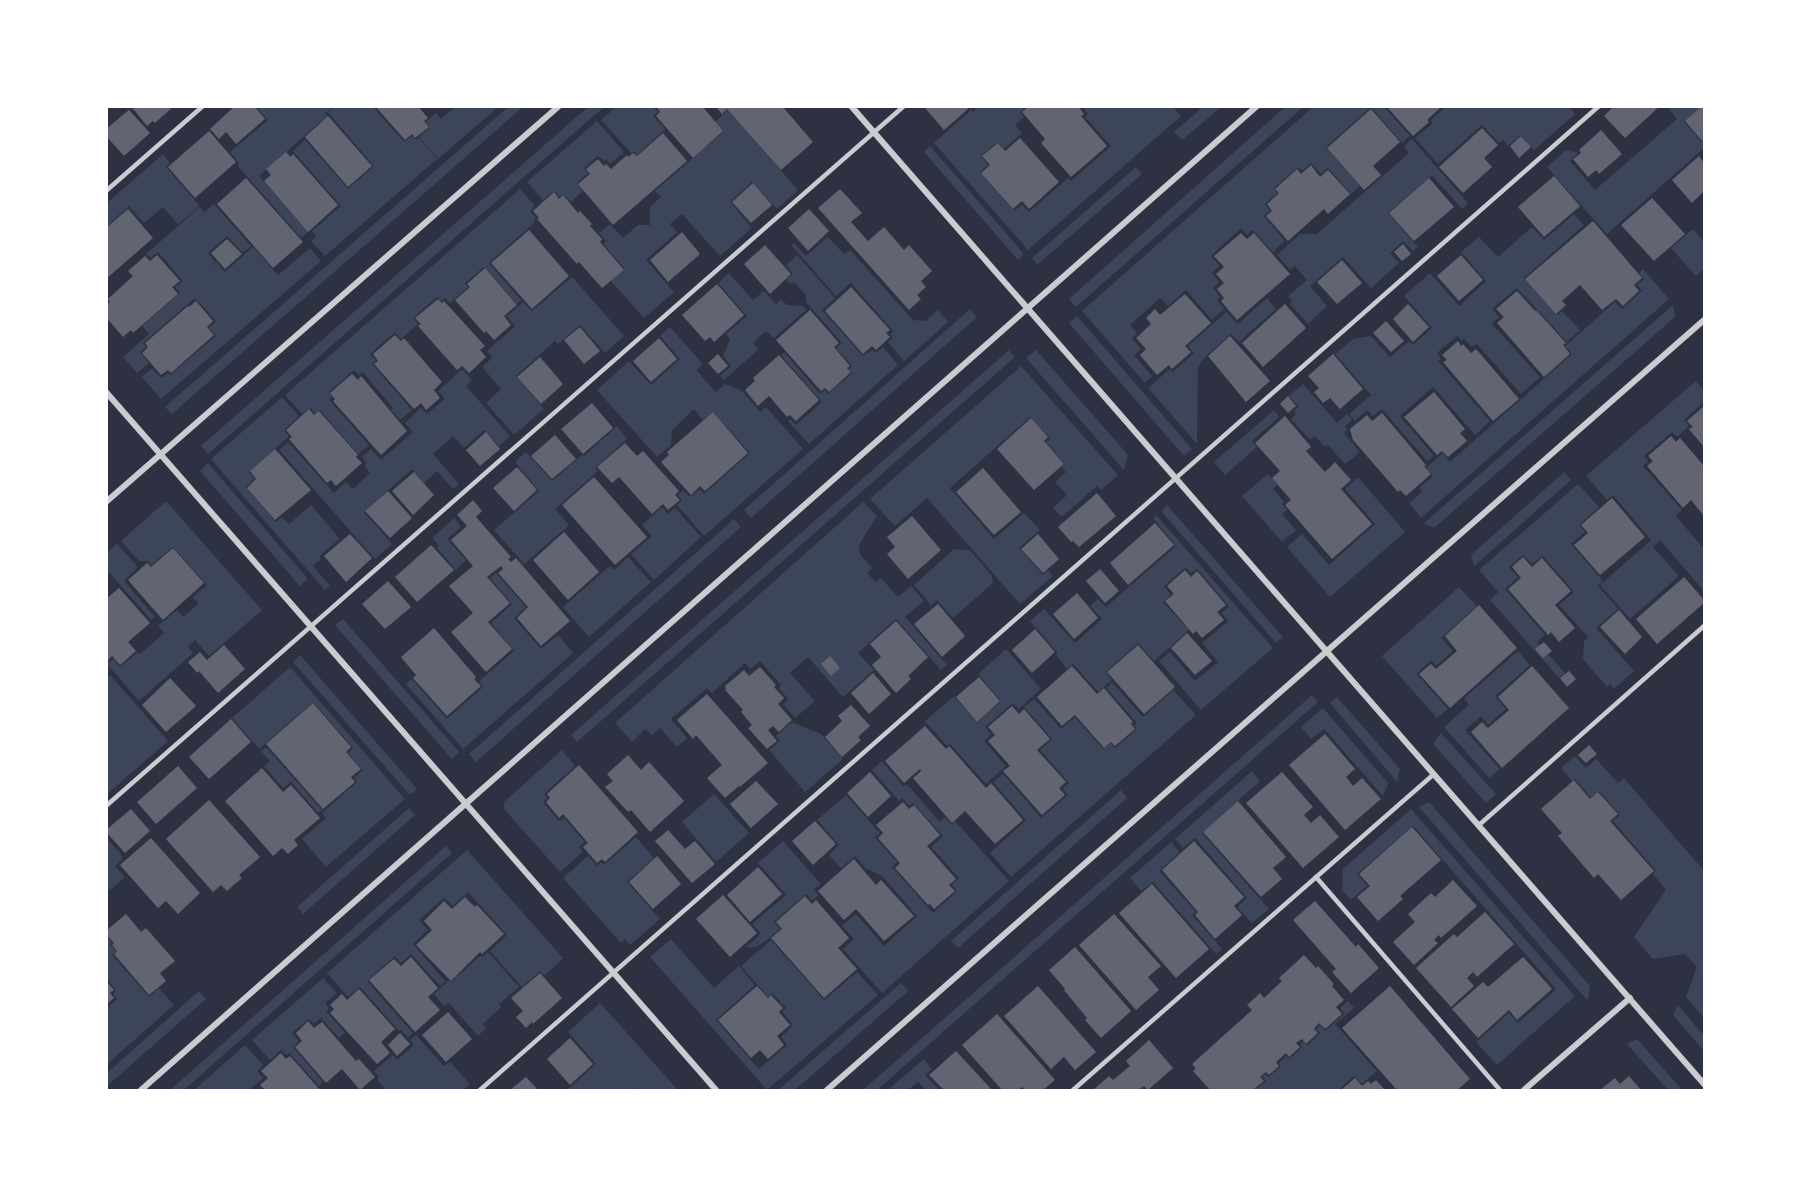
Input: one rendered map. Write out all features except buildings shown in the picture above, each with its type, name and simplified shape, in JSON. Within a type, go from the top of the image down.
[{"type":"street","points":[[106,502],[559,106]]},
{"type":"street","points":[[851,106],[1704,1084]]},
{"type":"street","points":[[141,1090],[1257,106]]},
{"type":"street","points":[[827,1090],[1704,320]]},
{"type":"street","points":[[106,393],[716,1090]]},
{"type":"street","points":[[1524,1090],[1630,998]]},
{"type":"lane","points":[[106,191],[203,106]]},
{"type":"lane","points":[[106,806],[904,106]]},
{"type":"lane","points":[[480,1090],[1599,106]]},
{"type":"lane","points":[[1479,825],[1704,626]]},
{"type":"lane","points":[[1073,1090],[1434,774]]},
{"type":"lane","points":[[1316,877],[1500,1090]]},
{"type":"shaded area","points":[[335,106],[373,107],[404,142],[412,136],[416,140],[419,138],[437,159],[325,256],[311,241],[316,236],[312,231],[341,206],[293,151],[305,140],[348,189],[374,166],[328,112]]},
{"type":"shaded area","points":[[589,106],[604,107],[208,454],[201,446]]},
{"type":"shaded area","points":[[1286,106],[1303,107],[1076,307],[1069,299]]},
{"type":"shaded area","points":[[256,107],[333,107],[325,113],[327,116],[259,176],[308,232],[301,238],[237,165],[239,163],[230,152],[268,120]]},
{"type":"shaded area","points":[[455,107],[498,107],[438,159],[419,137],[430,127],[426,122],[436,113],[441,119]]},
{"type":"shaded area","points":[[508,107],[523,107],[172,414],[165,407]]},
{"type":"shaded area","points":[[616,107],[653,107],[658,112],[653,116],[665,129],[637,155],[634,151],[631,153],[601,120]]},
{"type":"shaded area","points":[[979,107],[1026,107],[1020,112],[1024,117],[1015,125],[1022,133],[1004,149],[998,142],[981,156],[988,165],[980,172],[1014,211],[1022,205],[1029,212],[1068,178],[1071,181],[1111,146],[1085,117],[1088,114],[1082,107],[1173,107],[1181,116],[1028,250],[934,143],[971,110],[973,112]]},
{"type":"shaded area","points":[[1203,107],[1221,107],[1182,140],[1174,132]]},
{"type":"shaded area","points":[[1313,107],[1371,107],[1326,147],[1360,186],[1351,194],[1328,168],[1321,174],[1311,163],[1302,171],[1298,167],[1274,188],[1277,193],[1265,204],[1270,210],[1264,216],[1285,241],[1273,252],[1253,230],[1247,235],[1241,228],[1211,256],[1220,266],[1212,273],[1219,282],[1213,288],[1220,297],[1217,300],[1224,309],[1212,320],[1186,290],[1168,306],[1160,298],[1130,325],[1137,333],[1132,338],[1141,349],[1134,355],[1152,376],[1145,383],[1082,311]]},
{"type":"shaded area","points":[[1371,107],[1384,107],[1410,136],[1402,143]]},
{"type":"shaded area","points":[[1446,107],[1569,107],[1575,114],[1534,150],[1521,135],[1508,146],[1503,140],[1499,143],[1482,125],[1438,164],[1415,138],[1433,123],[1431,120]]},
{"type":"shaded area","points":[[1672,107],[1702,107],[1684,122],[1704,144],[1704,148],[1607,234],[1547,167],[1566,150],[1578,153],[1570,161],[1595,190],[1677,119],[1669,109]]},
{"type":"shaded area","points":[[728,110],[798,190],[777,209],[752,182],[730,202],[752,228],[720,256],[682,214],[670,224],[677,232],[646,260],[674,292],[644,318],[611,281],[625,269],[603,244],[606,241],[599,233],[610,224],[623,238],[638,225],[650,225],[650,207],[661,197],[655,191],[723,132],[715,122]]},
{"type":"shaded area","points":[[597,121],[624,152],[610,164],[606,159],[604,161],[598,156],[584,168],[588,173],[577,183],[583,191],[571,202],[563,194],[559,197],[554,191],[543,200],[527,182]]},
{"type":"shaded area","points":[[1412,139],[1468,203],[1462,209],[1432,175],[1388,213],[1418,247],[1413,251],[1403,241],[1390,253],[1399,263],[1371,288],[1343,257],[1310,286],[1327,306],[1308,324],[1289,303],[1292,301],[1288,296],[1307,280],[1295,266],[1290,270],[1277,255],[1300,234],[1317,234],[1409,153],[1404,146]]},
{"type":"shaded area","points":[[930,146],[1024,254],[1018,260],[924,152]]},
{"type":"shaded area","points":[[163,154],[170,163],[166,167],[200,206],[178,224],[163,207],[144,223],[129,206],[107,226],[107,203]]},
{"type":"shaded area","points":[[1136,167],[1142,174],[1037,265],[1032,258]]},
{"type":"shaded area","points":[[520,189],[535,206],[530,211],[536,218],[535,222],[489,263],[521,300],[517,304],[484,267],[465,283],[468,287],[450,303],[445,298],[441,301],[437,297],[413,318],[418,324],[401,339],[395,332],[370,354],[376,360],[372,364],[412,410],[400,420],[363,372],[359,375],[354,370],[329,392],[332,397],[329,400],[369,445],[358,454],[320,410],[315,414],[310,408],[302,414],[285,395]]},
{"type":"shaded area","points":[[214,204],[251,246],[243,253],[227,236],[208,253],[215,262],[207,269],[216,262],[225,272],[253,247],[278,275],[310,248],[321,261],[161,399],[142,377],[152,368],[161,378],[168,373],[170,375],[216,336],[209,328],[216,321],[195,298],[143,343],[146,347],[140,352],[149,363],[137,373],[123,357],[149,334],[142,326],[180,293],[175,287],[183,281],[158,252],[150,258],[146,254],[200,207],[204,212]]},
{"type":"shaded area","points":[[1574,214],[1584,225],[1524,278],[1557,315],[1562,311],[1580,330],[1567,342],[1517,288],[1492,309],[1499,317],[1492,324],[1540,377],[1521,394],[1477,344],[1472,347],[1457,336],[1437,353],[1441,358],[1438,361],[1490,421],[1475,435],[1433,387],[1400,416],[1434,456],[1427,461],[1382,409],[1373,416],[1367,410],[1355,421],[1349,414],[1371,395],[1335,354],[1353,339],[1371,336],[1390,357],[1409,341],[1413,345],[1432,328],[1404,296],[1430,273],[1459,306],[1486,281],[1461,252],[1479,237],[1498,257],[1532,227],[1544,240]]},
{"type":"shaded area","points":[[1693,229],[1704,242],[1704,268],[1696,276],[1671,248]]},
{"type":"shaded area","points":[[828,237],[844,254],[850,250],[913,320],[926,321],[938,310],[948,322],[904,361],[888,342],[893,337],[890,334],[893,331],[851,283],[836,296],[791,245],[794,243],[806,256]]},
{"type":"shaded area","points":[[797,255],[835,298],[822,310],[863,356],[872,350],[876,353],[883,347],[898,365],[809,444],[788,421],[790,419],[796,425],[822,402],[781,355],[784,352],[820,394],[825,390],[828,394],[852,373],[849,369],[852,366],[836,348],[842,343],[806,302],[806,295],[795,283],[789,283],[786,280],[793,274],[786,265]]},
{"type":"shaded area","points":[[1643,269],[1669,299],[1421,518],[1409,503],[1422,492],[1419,488],[1433,476],[1426,468],[1443,453],[1450,462],[1572,354],[1565,346],[1615,302],[1622,309],[1642,291],[1637,285],[1644,279],[1639,273]]},
{"type":"shaded area","points":[[729,273],[753,300],[764,291],[776,304],[781,299],[787,305],[803,306],[806,310],[774,338],[766,331],[753,343],[758,350],[724,380],[720,376],[731,366],[723,356],[730,339],[726,334],[747,316],[718,283]]},
{"type":"shaded area","points":[[572,277],[624,336],[605,353],[580,325],[558,344],[555,341],[516,376],[544,409],[514,435],[486,403],[501,389],[482,367],[492,358],[487,351],[515,326],[507,316],[523,302],[532,311]]},
{"type":"shaded area","points":[[1267,298],[1276,309],[1239,342],[1231,334],[1205,357],[1198,367],[1197,444],[1148,388],[1170,369],[1173,372],[1194,353],[1188,346],[1226,312],[1238,324]]},
{"type":"shaded area","points":[[1673,305],[1675,317],[1434,528],[1424,523]]},
{"type":"shaded area","points":[[970,309],[977,317],[751,518],[744,510]]},
{"type":"shaded area","points":[[1077,316],[1192,449],[1184,456],[1069,323]]},
{"type":"shaded area","points":[[670,327],[703,364],[696,370],[716,392],[725,384],[742,391],[760,412],[766,407],[803,449],[704,536],[677,505],[682,500],[678,495],[683,490],[690,497],[700,489],[704,494],[750,453],[713,412],[703,420],[694,409],[672,430],[671,445],[657,457],[597,390],[629,361],[651,385],[680,359],[660,336]]},
{"type":"shaded area","points":[[1009,350],[1015,357],[577,742],[571,735]]},
{"type":"shaded area","points":[[1036,350],[1128,455],[1124,470],[1026,358]]},
{"type":"shaded area","points":[[1021,366],[1118,475],[1101,490],[1097,486],[1062,517],[1053,508],[1067,495],[1055,482],[1066,472],[1062,467],[1065,464],[1046,442],[1050,438],[1030,417],[950,488],[994,539],[1024,513],[1040,530],[1019,548],[1043,575],[1048,570],[1053,576],[1020,604],[927,498],[895,526],[870,499]]},
{"type":"shaded area","points":[[462,369],[472,380],[466,386],[510,436],[499,446],[484,430],[464,448],[453,436],[433,454],[459,484],[453,489],[437,471],[424,483],[412,469],[364,512],[392,544],[375,559],[279,450],[288,442],[334,493],[346,482],[353,489],[370,473],[364,466],[367,463],[362,457],[371,449],[381,460],[413,432],[405,423],[421,408],[427,414],[445,399],[438,391]]},
{"type":"shaded area","points":[[1696,381],[1704,391],[1704,402],[1684,420],[1689,426],[1677,437],[1672,432],[1644,456],[1648,461],[1643,466],[1682,510],[1676,516],[1704,549],[1704,591],[1660,540],[1653,547],[1679,576],[1630,619],[1600,585],[1651,540],[1613,495],[1607,500],[1586,476]]},
{"type":"shaded area","points":[[1303,384],[1337,423],[1347,414],[1352,420],[1345,426],[1347,429],[1344,433],[1360,452],[1345,464],[1328,445],[1325,447],[1315,436],[1310,440],[1291,419],[1296,414],[1294,411],[1299,407],[1289,396]]},
{"type":"shaded area","points":[[282,397],[299,416],[284,430],[289,436],[249,472],[254,479],[246,487],[276,522],[282,517],[289,524],[311,505],[340,539],[319,556],[321,559],[313,566],[330,586],[325,590],[211,459]]},
{"type":"shaded area","points":[[1274,410],[1279,417],[1252,441],[1257,447],[1225,475],[1214,462]]},
{"type":"shaded area","points":[[617,426],[627,439],[595,468],[598,471],[555,509],[569,525],[524,564],[494,530],[539,491],[515,462],[526,452],[552,481]]},
{"type":"shaded area","points":[[208,463],[308,579],[300,586],[200,471]]},
{"type":"shaded area","points":[[1564,472],[1571,480],[1474,566],[1471,555]]},
{"type":"shaded area","points":[[1268,474],[1277,484],[1273,489],[1284,502],[1282,504],[1287,510],[1282,514],[1296,530],[1282,542],[1242,496]]},
{"type":"shaded area","points":[[1358,477],[1405,532],[1330,597],[1287,547],[1302,534],[1329,565],[1375,524],[1345,489]]},
{"type":"shaded area","points":[[1578,484],[1599,507],[1579,525],[1585,532],[1571,544],[1603,581],[1598,586],[1618,609],[1596,628],[1634,671],[1614,689],[1610,684],[1607,687],[1583,659],[1584,641],[1588,637],[1559,605],[1574,592],[1543,556],[1532,564],[1523,555],[1509,567],[1518,577],[1505,589],[1545,635],[1537,642],[1565,673],[1559,678],[1490,600],[1498,592],[1479,570]]},
{"type":"shaded area","points":[[166,501],[262,610],[209,656],[195,640],[188,647],[193,653],[139,701],[107,664],[113,659],[120,667],[138,652],[140,654],[164,633],[158,626],[177,610],[183,617],[198,604],[193,597],[207,585],[173,547],[151,565],[148,561],[139,561],[121,541]]},
{"type":"shaded area","points":[[863,502],[877,516],[859,545],[860,554],[872,568],[867,573],[876,582],[881,578],[898,597],[911,586],[924,601],[905,617],[947,665],[941,670],[896,619],[858,653],[874,670],[843,697],[808,657],[790,673],[815,701],[795,718],[783,704],[788,699],[779,688],[781,685],[760,661],[750,669],[745,663],[712,693],[707,688],[671,719],[687,738],[677,747],[660,728],[652,735],[645,729],[632,742],[615,723]]},
{"type":"shaded area","points":[[1167,505],[1283,637],[1276,643],[1161,511]]},
{"type":"shaded area","points":[[662,507],[668,514],[675,508],[701,537],[654,580],[631,554],[652,536],[642,525]]},
{"type":"shaded area","points":[[1156,515],[1273,648],[1201,710],[1159,661],[1170,652],[1195,681],[1218,662],[1202,643],[1228,621],[1222,613],[1229,606],[1197,569],[1191,573],[1186,567],[1164,586],[1171,595],[1163,602],[1189,630],[1154,661],[1138,643],[1106,672],[1112,680],[1098,692],[1073,664],[1067,669],[1056,655],[1058,653],[1030,621],[1044,609],[1075,643],[1102,619],[1090,606],[1098,599],[1106,607],[1176,546],[1153,518]]},
{"type":"shaded area","points":[[454,518],[461,527],[447,539],[466,560],[456,570],[437,548],[439,546],[432,538]]},
{"type":"shaded area","points":[[734,519],[741,527],[476,762],[469,754]]},
{"type":"shaded area","points":[[117,544],[138,567],[124,581],[155,617],[151,620],[107,570],[107,553]]},
{"type":"shaded area","points":[[954,549],[970,550],[992,576],[993,583],[953,618],[937,600],[931,605],[914,585]]},
{"type":"shaded area","points":[[628,557],[651,582],[589,637],[563,607],[610,566],[614,570]]},
{"type":"shaded area","points":[[496,573],[526,607],[514,618],[541,649],[558,635],[573,653],[463,749],[406,684],[412,679],[447,719],[483,687],[479,681],[514,651],[491,623],[512,604],[490,578]]},
{"type":"shaded area","points":[[1459,587],[1477,606],[1441,638],[1453,651],[1436,666],[1431,660],[1417,674],[1448,709],[1437,718],[1382,656]]},
{"type":"shaded area","points":[[343,619],[459,752],[452,759],[335,625]]},
{"type":"shaded area","points":[[1006,649],[1041,689],[1019,709],[1013,703],[985,727],[991,734],[984,741],[1006,766],[986,784],[950,744],[947,746],[925,721],[954,696],[977,722],[1001,701],[978,674]]},
{"type":"shaded area","points":[[1518,651],[1530,665],[1495,696],[1506,709],[1488,725],[1481,716],[1465,730],[1500,769],[1489,778],[1444,727],[1469,705],[1464,698]]},
{"type":"shaded area","points":[[300,655],[417,789],[410,795],[293,662]]},
{"type":"shaded area","points":[[290,667],[405,799],[326,867],[302,839],[326,818],[322,813],[357,782],[354,778],[363,770],[348,753],[353,748],[313,702],[259,749],[232,718]]},
{"type":"shaded area","points":[[110,675],[168,741],[107,794],[106,678]]},
{"type":"shaded area","points":[[1112,682],[1143,717],[1173,690],[1196,715],[1011,877],[990,853],[1026,820],[993,782],[1003,774],[1041,818],[1068,795],[1063,788],[1069,783],[1040,750],[1052,739],[1024,707],[1034,699],[1061,729],[1075,717],[1103,749],[1111,743],[1115,748],[1137,729],[1134,725],[1137,723],[1106,688]]},
{"type":"shaded area","points":[[1312,695],[1318,702],[877,1090],[863,1090]]},
{"type":"shaded area","points":[[1337,697],[1400,769],[1397,782],[1330,703]]},
{"type":"shaded area","points":[[1323,708],[1388,783],[1383,796],[1324,729],[1311,739],[1301,727]]},
{"type":"shaded area","points":[[792,722],[821,734],[843,759],[805,792],[769,750],[780,741],[776,736]]},
{"type":"shaded area","points":[[1441,733],[1496,794],[1486,803],[1433,744]]},
{"type":"shaded area","points":[[266,747],[322,810],[318,813],[291,782],[283,788],[264,766],[270,761],[261,751]]},
{"type":"shaded area","points":[[562,750],[575,766],[544,794],[547,798],[543,802],[559,821],[564,818],[585,842],[579,847],[583,852],[560,872],[504,809],[504,802]]},
{"type":"shaded area","points":[[1575,756],[1586,768],[1596,759],[1618,783],[1624,778],[1704,871],[1704,1018],[1686,997],[1697,967],[1685,954],[1653,959],[1634,937],[1666,890],[1653,874],[1656,871],[1613,821],[1620,815],[1599,791],[1591,798],[1575,779],[1572,781],[1561,768]]},
{"type":"shaded area","points":[[882,761],[903,786],[907,784],[940,822],[945,817],[952,825],[955,821],[1009,881],[882,993],[843,949],[854,939],[842,926],[856,914],[884,946],[917,916],[882,876],[865,868],[855,856],[841,868],[829,855],[839,845],[817,820],[846,795],[880,833],[875,838],[897,862],[892,867],[933,913],[957,891],[952,885],[959,878],[931,847],[943,836],[913,803],[909,806],[902,798],[899,801],[872,770]]},
{"type":"shaded area","points":[[1252,771],[1260,781],[1202,833],[1269,909],[1252,923],[1237,907],[1247,898],[1195,838],[1183,848],[1175,839]]},
{"type":"shaded area","points":[[1121,790],[1127,798],[958,948],[951,941]]},
{"type":"shaded area","points":[[714,794],[749,833],[716,862],[682,822]]},
{"type":"shaded area","points":[[1429,802],[1590,986],[1588,1001],[1419,807]]},
{"type":"shaded area","points":[[409,808],[415,815],[303,914],[297,907]]},
{"type":"shaded area","points":[[1411,809],[1575,996],[1497,1065],[1476,1042],[1509,1013],[1518,1023],[1556,989],[1413,826],[1357,874],[1367,886],[1351,900],[1342,890],[1343,869]]},
{"type":"shaded area","points":[[636,837],[654,858],[627,882],[660,919],[630,945],[625,939],[621,943],[563,878],[588,856],[597,866],[601,862],[604,865]]},
{"type":"shaded area","points":[[106,838],[121,854],[122,860],[115,866],[125,877],[110,890],[107,886]]},
{"type":"shaded area","points":[[783,841],[821,884],[814,890],[819,895],[812,901],[806,894],[774,922],[780,929],[760,945],[746,947],[761,934],[752,924],[786,895],[758,863]]},
{"type":"shaded area","points":[[1171,842],[1180,852],[1159,871],[1196,912],[1192,915],[1222,949],[1216,954],[1153,882],[1141,891],[1130,878]]},
{"type":"shaded area","points":[[446,846],[452,853],[184,1090],[170,1090]]},
{"type":"shaded area","points":[[467,850],[563,958],[544,976],[540,971],[522,987],[490,951],[507,935],[468,892],[453,906],[444,898],[419,920],[428,930],[413,944],[445,981],[440,986],[411,954],[401,963],[395,956],[367,981],[413,1033],[408,1038],[360,987],[348,997],[327,973]]},
{"type":"shaded area","points":[[107,936],[116,951],[112,955],[149,997],[159,988],[174,1005],[107,1064],[107,1008],[117,999],[113,994],[116,990],[107,979]]},
{"type":"shaded area","points":[[671,939],[714,988],[739,966],[755,985],[716,1020],[759,1069],[787,1045],[781,1037],[793,1025],[782,1012],[786,1008],[772,993],[768,997],[741,966],[771,940],[824,1000],[857,972],[878,995],[767,1090],[650,957]]},
{"type":"shaded area","points":[[488,952],[519,987],[499,1004],[501,1007],[483,1024],[486,1028],[478,1036],[449,1003],[444,1006],[434,994],[449,980],[451,982],[480,956]]},
{"type":"shaded area","points":[[323,978],[337,993],[325,1003],[329,1008],[326,1011],[345,1033],[339,1038],[321,1018],[314,1024],[309,1019],[292,1033],[299,1041],[293,1047],[323,1082],[319,1086],[289,1053],[286,1055],[281,1050],[270,1060],[252,1040]]},
{"type":"shaded area","points":[[901,983],[908,991],[795,1090],[778,1090]]},
{"type":"shaded area","points":[[199,991],[206,999],[107,1086],[107,1073]]},
{"type":"shaded area","points":[[1348,1001],[1354,1008],[1335,1024],[1377,1071],[1362,1084],[1354,1076],[1338,1090],[1255,1090],[1266,1081],[1262,1077],[1265,1074],[1268,1077],[1281,1066],[1279,1063],[1286,1056],[1289,1059],[1302,1047],[1300,1044],[1302,1041],[1307,1046],[1320,1033],[1316,1029],[1320,1025],[1325,1031],[1344,1014],[1340,1008]]},
{"type":"shaded area","points":[[600,1003],[678,1090],[639,1090],[637,1088],[634,1090],[567,1090],[596,1064],[568,1032]]},
{"type":"shaded area","points":[[1678,1005],[1704,1036],[1704,1051],[1673,1015]]},
{"type":"shaded area","points":[[416,1035],[444,1066],[450,1062],[470,1084],[463,1090],[386,1090],[377,1080],[379,1077],[374,1071],[393,1055],[397,1060],[414,1045],[410,1040]]},
{"type":"shaded area","points":[[1637,1039],[1682,1090],[1668,1090],[1627,1044]]},
{"type":"shaded area","points":[[245,1045],[263,1065],[257,1071],[263,1078],[249,1090],[194,1090]]},
{"type":"shaded area","points":[[924,1059],[932,1069],[925,1075],[939,1090],[926,1090],[918,1082],[908,1090],[889,1089]]}]
